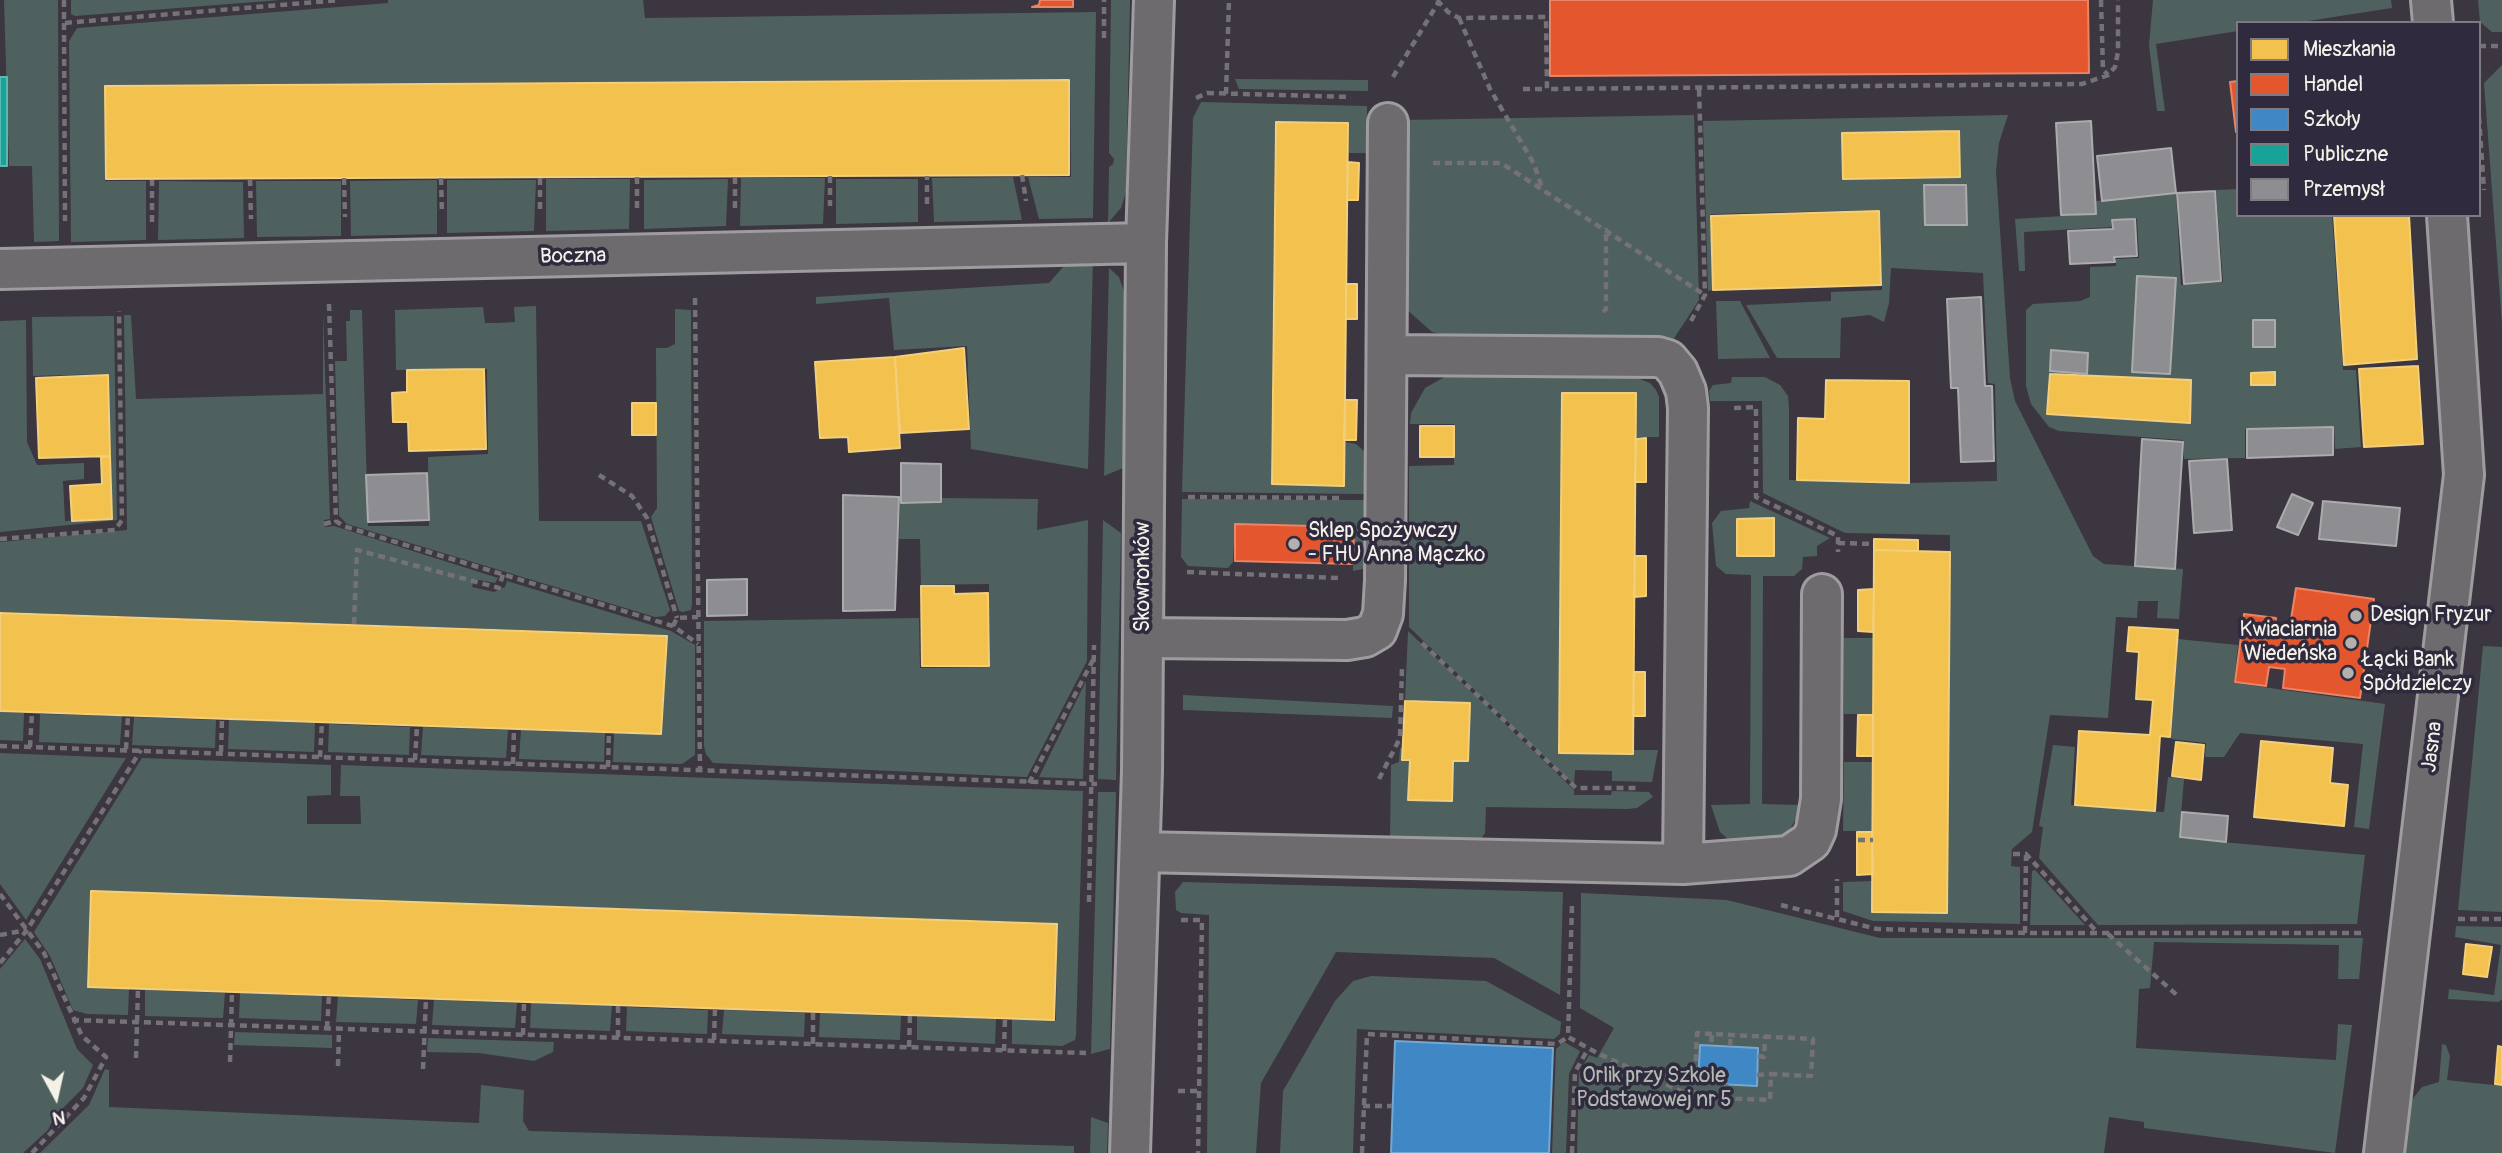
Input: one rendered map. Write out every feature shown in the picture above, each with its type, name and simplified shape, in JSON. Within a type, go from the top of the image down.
[{"type":"street","name":"Skowronków","points":[[1130,1153],[1142,785],[1146,243],[1154,0]]},
{"type":"street","points":[[2431,0],[2433,21]]},
{"type":"street","points":[[1144,638],[1347,640],[1365,638],[1377,630],[1383,614],[1385,580],[1388,123]]},
{"type":"street","name":"Jasna","points":[[2384,1153],[2464,475],[2447,217]]},
{"type":"street","name":"Boczna","points":[[0,269],[1146,243]]},
{"type":"street","points":[[1388,355],[1606,356],[1668,360],[1678,372],[1686,391],[1688,408],[1683,864]]},
{"type":"street","points":[[1140,852],[1683,864],[1789,856],[1811,841],[1816,830],[1821,799],[1822,594]]},
{"type":"path","points":[[64,0],[65,235]]},
{"type":"path","points":[[64,23],[340,0]]},
{"type":"path","points":[[1226,94],[1228,0]]},
{"type":"path","points":[[2101,0],[2103,70],[2108,75]]},
{"type":"path","points":[[1523,89],[2082,84],[2108,75],[2115,67],[2118,52],[2118,0]]},
{"type":"path","points":[[1390,80],[1398,72],[1438,1],[1459,18],[1490,89],[1534,164],[1543,189]]},
{"type":"path","points":[[1459,18],[1548,17],[1547,89]]},
{"type":"path","points":[[2481,46],[2502,46]]},
{"type":"path","points":[[1668,360],[1705,295],[1699,88]]},
{"type":"path","points":[[1188,106],[1192,99],[1206,93],[1359,97]]},
{"type":"path","points":[[1388,163],[1502,163],[1606,228],[1705,295]]},
{"type":"path","points":[[344,178],[345,230]]},
{"type":"path","points":[[441,178],[442,227]]},
{"type":"path","points":[[250,179],[251,232]]},
{"type":"path","points":[[152,180],[152,234]]},
{"type":"path","points":[[1598,316],[1606,309],[1606,228]]},
{"type":"path","points":[[694,254],[700,771]]},
{"type":"path","points":[[327,262],[336,521]]},
{"type":"path","points":[[0,539],[115,530],[122,520],[118,266]]},
{"type":"path","points":[[599,475],[632,496],[647,518],[677,618],[673,626]]},
{"type":"path","points":[[1175,497],[1342,498]]},
{"type":"path","points":[[324,524],[336,521],[673,626],[698,644]]},
{"type":"path","points":[[1838,543],[1874,544]]},
{"type":"path","points":[[354,625],[357,550],[499,588],[503,575]]},
{"type":"path","points":[[677,618],[698,617]]},
{"type":"path","points":[[1413,635],[1576,788],[1685,788]]},
{"type":"path","points":[[1029,783],[1094,659]]},
{"type":"path","points":[[1379,779],[1400,738],[1403,663]]},
{"type":"path","points":[[30,747],[32,712]]},
{"type":"path","points":[[126,749],[128,715]]},
{"type":"path","points":[[220,752],[222,719]]},
{"type":"path","points":[[320,757],[322,722]]},
{"type":"path","points":[[415,760],[417,726]]},
{"type":"path","points":[[513,764],[514,729]]},
{"type":"path","points":[[608,767],[609,732]]},
{"type":"path","points":[[0,746],[1142,785]]},
{"type":"path","points":[[0,963],[27,930],[141,750]]},
{"type":"path","points":[[2014,854],[2026,854],[2098,933]]},
{"type":"path","points":[[2025,933],[2026,854]]},
{"type":"path","points":[[0,894],[44,953],[72,1020],[93,1049],[106,1057],[85,1098],[32,1153]]},
{"type":"path","points":[[1568,1037],[1573,899]]},
{"type":"path","points":[[1772,903],[1877,929],[2025,933],[2371,933],[2373,915],[2412,918]]},
{"type":"path","points":[[1168,919],[1202,920],[1198,1153]]},
{"type":"path","points":[[2456,919],[2502,919]]},
{"type":"path","points":[[0,935],[27,930]]},
{"type":"path","points":[[2107,933],[2178,996]]},
{"type":"path","points":[[136,1058],[138,989]]},
{"type":"path","points":[[230,1062],[232,992]]},
{"type":"path","points":[[327,1028],[329,995]]},
{"type":"path","points":[[423,1069],[426,999]]},
{"type":"path","points":[[523,1035],[524,1002]]},
{"type":"path","points":[[618,1005],[618,1037]]},
{"type":"path","points":[[714,1041],[715,1009]]},
{"type":"path","points":[[813,1012],[813,1044]]},
{"type":"path","points":[[909,1047],[910,1015]]},
{"type":"path","points":[[1004,1051],[1005,1018]]},
{"type":"path","points":[[72,1020],[1086,1053]]},
{"type":"path","points":[[338,1066],[340,1029]]},
{"type":"path","points":[[1694,1097],[1697,1033],[1813,1038],[1811,1076],[1757,1075]]},
{"type":"path","points":[[1362,1153],[1367,1034],[1557,1044],[1568,1037]]},
{"type":"path","points":[[1711,1045],[1712,1034]]},
{"type":"path","points":[[1730,1046],[1731,1034]]},
{"type":"path","points":[[1758,1056],[1765,1057],[1765,1036]]},
{"type":"path","points":[[1568,1037],[1694,1097],[1770,1100],[1771,1074]]},
{"type":"path","points":[[1572,1153],[1575,1072],[1588,1048]]},
{"type":"path","points":[[1710,1097],[1711,1083]]},
{"type":"path","points":[[1726,1084],[1726,1098]]},
{"type":"path","points":[[1363,1106],[1392,1106]]},
{"type":"green space","points":[[4,0],[58,0],[59,241],[34,242],[32,166],[9,166]]},
{"type":"green space","points":[[71,0],[281,0],[75,16],[71,14]]},
{"type":"green space","points":[[388,0],[643,0],[645,18],[1096,12],[1093,218],[1039,219],[1028,177],[1071,177],[1070,79],[105,85],[105,181],[146,181],[146,240],[71,242],[69,41],[77,28],[388,3]]},
{"type":"green space","points":[[1111,0],[1130,0],[1126,192],[1121,208],[1108,223],[1109,167],[1114,159],[1109,153]]},
{"type":"green space","points":[[2153,0],[2391,0],[2392,8],[2308,21],[2236,21],[2236,31],[2156,44],[2165,111],[2157,111],[2149,45]]},
{"type":"green space","points":[[2478,0],[2502,0],[2502,32],[2492,32],[2480,21]]},
{"type":"green space","points":[[2502,65],[2502,324],[2484,83]]},
{"type":"green space","points":[[1235,79],[1368,80],[1368,91],[1239,89]]},
{"type":"green space","points":[[1201,102],[1367,106],[1367,153],[1349,153],[1349,122],[1275,121],[1271,484],[1344,486],[1345,442],[1356,444],[1364,451],[1364,494],[1182,492],[1193,118]]},
{"type":"green space","points":[[1694,115],[1699,300],[1673,340],[1458,338],[1432,332],[1405,308],[1402,120]]},
{"type":"green space","points":[[2008,115],[1999,143],[1996,171],[2010,378],[2015,401],[2093,556],[2104,564],[2183,569],[2179,619],[2157,618],[2158,601],[2138,601],[2137,618],[2116,617],[2108,718],[2050,715],[2032,832],[2012,849],[2011,866],[2020,867],[2020,924],[1873,921],[1843,911],[1843,882],[1872,881],[1872,912],[1947,913],[1950,535],[1845,533],[1763,493],[1762,401],[1710,401],[1709,391],[1713,385],[1731,383],[1732,377],[1765,377],[1780,385],[1788,396],[1789,480],[1909,483],[1997,481],[1995,384],[1988,383],[1983,273],[1891,268],[1889,303],[1884,322],[1870,315],[1841,318],[1840,358],[1777,358],[1746,305],[1831,301],[1831,292],[1882,290],[1880,210],[1711,214],[1713,290],[1708,291],[1703,121]]},
{"type":"green space","points":[[1013,177],[1022,220],[934,222],[932,178]]},
{"type":"green space","points":[[741,178],[825,178],[823,224],[740,226]]},
{"type":"green space","points":[[546,179],[630,179],[629,229],[546,231]]},
{"type":"green space","points":[[728,179],[726,226],[644,229],[644,180]]},
{"type":"green space","points":[[836,179],[918,179],[918,222],[836,224]]},
{"type":"green space","points":[[437,180],[437,234],[351,236],[350,181]]},
{"type":"green space","points":[[447,180],[536,180],[534,231],[447,233]]},
{"type":"green space","points":[[159,181],[243,182],[244,238],[158,240]]},
{"type":"green space","points":[[256,181],[341,181],[341,236],[257,237]]},
{"type":"green space","points":[[2236,189],[2236,217],[2332,217],[2343,370],[2356,370],[2361,447],[2335,449],[2334,427],[2245,429],[2245,458],[2184,459],[2183,440],[2059,431],[2049,427],[2031,404],[2026,386],[2026,310],[2033,304],[2080,301],[2090,297],[2090,267],[2116,266],[2116,259],[2139,258],[2137,219],[2111,219],[2111,227],[2024,232],[2025,271],[2019,271],[2015,219],[2095,214],[2096,201],[2176,193],[2181,285],[2223,282],[2216,190]]},
{"type":"green space","points":[[1072,257],[1093,257],[1088,469],[971,449],[967,346],[894,350],[889,298],[816,304],[816,297],[1049,283]]},
{"type":"green space","points":[[1109,268],[1119,277],[1126,297],[1123,468],[1104,476]]},
{"type":"green space","points":[[1716,301],[1740,301],[1770,358],[1718,359]]},
{"type":"green space","points":[[536,306],[539,521],[641,521],[670,610],[665,616],[655,617],[347,524],[339,516],[335,361],[347,361],[346,321],[350,321],[350,310],[362,310],[368,526],[429,526],[428,457],[488,454],[487,369],[396,370],[395,310],[483,307],[485,323],[498,323],[515,322],[514,307]]},
{"type":"green space","points":[[675,309],[691,310],[692,604],[691,610],[683,612],[679,611],[651,517],[657,508],[656,348],[667,348],[675,344]]},
{"type":"green space","points":[[323,312],[330,519],[324,520],[325,527],[334,526],[498,578],[495,583],[474,579],[472,587],[494,592],[505,587],[507,581],[671,631],[695,645],[695,755],[682,764],[613,762],[614,733],[662,734],[667,635],[0,612],[0,542],[127,530],[124,315],[131,315],[136,399],[323,394]]},
{"type":"green space","points":[[114,316],[117,520],[0,532],[0,321],[26,320],[27,442],[37,465],[84,463],[84,479],[63,481],[65,521],[112,519],[108,374],[33,376],[32,317]]},
{"type":"green space","points":[[1448,375],[1632,376],[1650,383],[1656,390],[1659,397],[1659,437],[1636,437],[1636,393],[1562,393],[1559,752],[1633,754],[1633,750],[1658,750],[1652,782],[1612,781],[1612,771],[1575,770],[1574,785],[1409,627],[1409,466],[1454,465],[1454,424],[1410,424],[1411,413],[1425,388]]},
{"type":"green space","points":[[942,498],[1038,499],[1037,530],[1088,520],[1087,661],[1027,777],[713,763],[704,746],[704,621],[919,618],[920,668],[990,667],[989,584],[921,585],[920,539],[899,539],[900,504],[942,503]]},
{"type":"green space","points":[[1182,499],[1364,500],[1363,569],[1353,571],[1354,526],[1235,524],[1233,562],[1228,568],[1188,566],[1181,557]]},
{"type":"green space","points":[[1750,501],[1830,538],[1817,546],[1817,556],[1803,557],[1802,569],[1794,576],[1763,576],[1762,804],[1801,805],[1785,838],[1731,842],[1720,832],[1711,805],[1750,804],[1751,575],[1726,574],[1716,566],[1712,523],[1721,511],[1749,508]],"holes":[[[1736,518],[1774,518],[1775,556],[1737,557]]]},
{"type":"green space","points":[[1103,520],[1121,533],[1116,780],[1098,779]]},
{"type":"green space","points":[[1408,631],[1574,790],[1574,795],[1611,795],[1612,791],[1649,792],[1653,797],[1637,808],[1627,809],[1486,807],[1485,833],[1479,842],[1390,841],[1391,765],[1399,762],[1400,748],[1403,748],[1402,759],[1410,760],[1452,801],[1453,761],[1468,761],[1469,703],[1405,701]]},
{"type":"green space","points":[[1844,638],[1873,638],[1872,714],[1844,714]]},
{"type":"green space","points":[[2178,639],[2238,645],[2234,683],[2385,704],[2369,829],[2354,827],[2363,744],[2240,733],[2224,757],[2205,757],[2206,743],[2171,739]]},
{"type":"green space","points":[[2483,646],[2502,647],[2502,912],[2458,910]]},
{"type":"green space","points":[[1086,681],[1083,779],[1039,777]]},
{"type":"green space","points":[[1183,695],[1393,706],[1392,718],[1183,710]]},
{"type":"green space","points":[[0,712],[24,713],[23,741],[0,740]]},
{"type":"green space","points":[[40,714],[122,716],[120,745],[39,742]]},
{"type":"green space","points":[[134,717],[216,720],[215,748],[132,745]]},
{"type":"green space","points":[[229,720],[315,723],[314,752],[228,749]]},
{"type":"green space","points":[[329,724],[410,727],[409,755],[328,752]]},
{"type":"green space","points":[[423,727],[508,730],[506,758],[421,755]]},
{"type":"green space","points":[[521,730],[605,733],[604,762],[519,759]]},
{"type":"green space","points":[[2053,745],[2075,747],[2071,805],[2164,812],[2168,777],[2184,779],[2179,838],[2365,855],[2357,924],[2098,925],[2039,858],[2043,827],[2039,826]]},
{"type":"green space","points":[[0,753],[126,758],[26,920],[0,884]]},
{"type":"green space","points":[[142,758],[331,765],[331,795],[307,796],[307,824],[361,824],[360,796],[340,796],[341,765],[1083,791],[1075,1040],[1062,1046],[1012,1044],[1012,1019],[1056,1020],[1057,923],[90,891],[87,987],[129,989],[128,1015],[87,1014],[73,1010],[50,956],[34,932]]},
{"type":"green space","points":[[1844,762],[1872,762],[1872,831],[1843,831]]},
{"type":"green space","points":[[1098,792],[1116,792],[1110,1049],[1091,1054]]},
{"type":"green space","points":[[2035,870],[2085,925],[2030,925],[2032,871]]},
{"type":"green space","points":[[1183,882],[1563,892],[1560,995],[1494,958],[1336,952],[1261,1083],[1256,1153],[1207,1153],[1209,915],[1181,913],[1176,910],[1175,892]]},
{"type":"green space","name":"Orlik przy Szkole Podstawowej nr 5","points":[[1581,893],[1727,900],[1880,938],[2363,938],[2359,979],[2338,979],[2339,945],[2154,942],[2150,988],[2139,989],[2136,1048],[2336,1060],[2338,1024],[2352,1025],[2335,1153],[2144,1128],[2144,1122],[2109,1117],[2104,1153],[1577,1153],[1579,1073],[1589,1055],[1597,1058],[1614,1028],[1580,1008]]},
{"type":"green space","points":[[2456,926],[2502,927],[2502,999],[2499,1002],[2448,999],[2449,989],[2494,995],[2501,945],[2455,937]]},
{"type":"green space","points":[[25,939],[40,959],[77,1049],[93,1065],[83,1088],[54,1117],[48,1130],[23,1153],[0,1153],[0,969]]},
{"type":"green space","points":[[1371,976],[1486,981],[1561,1022],[1560,1034],[1554,1039],[1357,1029],[1353,1153],[1280,1153],[1283,1091],[1335,1001],[1353,981]]},
{"type":"green space","points":[[145,990],[225,993],[223,1018],[145,1016]]},
{"type":"green space","points":[[240,993],[322,996],[321,1021],[239,1018]]},
{"type":"green space","points":[[338,996],[418,1000],[416,1024],[336,1022]]},
{"type":"green space","points":[[434,1000],[517,1003],[515,1028],[432,1025]]},
{"type":"green space","points":[[531,1003],[612,1006],[610,1031],[530,1028]]},
{"type":"green space","points":[[627,1007],[708,1010],[707,1034],[626,1031]]},
{"type":"green space","points":[[724,1010],[805,1013],[804,1037],[722,1034]]},
{"type":"green space","points":[[820,1013],[901,1016],[900,1040],[819,1037]]},
{"type":"green space","points":[[917,1016],[996,1019],[995,1044],[917,1040]]},
{"type":"green space","points":[[235,1032],[332,1035],[332,1048],[234,1045]]},
{"type":"green space","points":[[428,1038],[554,1042],[553,1052],[534,1061],[479,1053],[427,1052]]},
{"type":"green space","points":[[1564,1042],[1580,1051],[1569,1074],[1566,1153],[1552,1153],[1556,1049]]},
{"type":"green space","points":[[2442,1044],[2446,1045],[2450,1056],[2447,1080],[2502,1086],[2502,1153],[2401,1153],[2407,1106],[2422,1087],[2439,1082]]},
{"type":"green space","points":[[105,1069],[109,1070],[109,1107],[479,1123],[481,1085],[524,1090],[523,1121],[529,1131],[1074,1146],[1074,1153],[40,1153],[89,1105]]},
{"type":"green space","points":[[1091,1117],[1108,1123],[1107,1153],[1090,1153]]},
{"type":"building: Mieszkania","points":[[1069,80],[1069,175],[106,179],[105,86]]},
{"type":"building: Mieszkania","points":[[1276,122],[1348,123],[1344,486],[1272,484]]},
{"type":"building: Mieszkania","points":[[1959,131],[1960,177],[1843,179],[1842,133]]},
{"type":"building: Mieszkania","points":[[1348,162],[1359,163],[1358,200],[1347,200]]},
{"type":"building: Mieszkania","points":[[1879,211],[1881,285],[1713,290],[1711,216]]},
{"type":"building: Mieszkania","points":[[2334,217],[2409,217],[2417,359],[2344,365]]},
{"type":"building: Mieszkania","points":[[1346,284],[1357,284],[1357,319],[1346,319]]},
{"type":"building: Mieszkania","points":[[964,348],[969,429],[900,433],[895,357]]},
{"type":"building: Mieszkania","points":[[895,357],[900,448],[849,452],[848,437],[820,438],[815,362]]},
{"type":"building: Mieszkania","points":[[2418,366],[2423,444],[2364,447],[2359,369]]},
{"type":"building: Mieszkania","points":[[484,369],[486,449],[409,451],[408,422],[393,422],[392,393],[407,392],[407,370]]},
{"type":"building: Mieszkania","points":[[2275,372],[2275,385],[2251,385],[2251,373]]},
{"type":"building: Mieszkania","points":[[2050,374],[2191,380],[2190,423],[2047,414]]},
{"type":"building: Mieszkania","points":[[108,375],[110,456],[39,458],[36,378]]},
{"type":"building: Mieszkania","points":[[1826,380],[1909,381],[1909,483],[1797,480],[1798,418],[1825,419]]},
{"type":"building: Mieszkania","points":[[1562,393],[1636,393],[1633,754],[1559,753]]},
{"type":"building: Mieszkania","points":[[1345,400],[1357,400],[1356,440],[1344,440]]},
{"type":"building: Mieszkania","points":[[632,403],[656,403],[656,435],[632,435]]},
{"type":"building: Mieszkania","points":[[1420,426],[1454,426],[1454,457],[1420,457]]},
{"type":"building: Mieszkania","points":[[1646,438],[1646,482],[1635,482],[1636,439]]},
{"type":"building: Mieszkania","points":[[110,456],[112,519],[72,521],[70,486],[102,484],[101,457]]},
{"type":"building: Mieszkania","points":[[1774,518],[1774,556],[1737,556],[1737,519]]},
{"type":"building: Mieszkania","points":[[1874,539],[1918,540],[1918,551],[1874,550]]},
{"type":"building: Mieszkania","points":[[1874,550],[1950,552],[1947,913],[1872,912]]},
{"type":"building: Mieszkania","points":[[1635,556],[1646,556],[1646,596],[1634,597]]},
{"type":"building: Mieszkania","points":[[921,586],[954,586],[954,594],[988,593],[989,666],[922,666]]},
{"type":"building: Mieszkania","points":[[1874,589],[1873,632],[1858,631],[1858,590]]},
{"type":"building: Mieszkania","points":[[0,613],[667,636],[661,734],[0,711]]},
{"type":"building: Mieszkania","points":[[2129,627],[2178,630],[2170,737],[2160,736],[2155,811],[2075,805],[2079,731],[2150,735],[2153,700],[2136,699],[2139,652],[2127,651]]},
{"type":"building: Mieszkania","points":[[1634,672],[1645,672],[1645,716],[1633,716]]},
{"type":"building: Mieszkania","points":[[1405,701],[1470,703],[1468,761],[1453,761],[1452,801],[1408,800],[1410,760],[1402,760]]},
{"type":"building: Mieszkania","points":[[1858,715],[1873,715],[1873,756],[1857,756]]},
{"type":"building: Mieszkania","points":[[2261,741],[2333,748],[2330,783],[2348,785],[2344,826],[2254,817]]},
{"type":"building: Mieszkania","points":[[2176,742],[2204,745],[2201,780],[2172,776]]},
{"type":"building: Mieszkania","points":[[1857,832],[1872,832],[1873,874],[1857,875]]},
{"type":"building: Mieszkania","points":[[91,891],[1057,924],[1054,1020],[88,987]]},
{"type":"building: Mieszkania","points":[[2466,944],[2492,947],[2487,977],[2463,974]]},
{"type":"building: Mieszkania","points":[[2498,1046],[2502,1047],[2502,1085],[2495,1084]]},
{"type":"building: Handel","points":[[1040,0],[1073,0],[1073,7],[1032,7],[1039,5]]},
{"type":"building: Handel","points":[[1550,0],[2088,0],[2089,73],[1550,76]]},
{"type":"building: Handel","points":[[2236,81],[2236,132],[2230,82]]},
{"type":"building: Handel","points":[[1235,524],[1354,527],[1353,564],[1235,561]]},
{"type":"building: Handel","points":[[2296,588],[2374,599],[2360,698],[2283,688],[2285,669],[2269,667],[2266,686],[2235,682],[2244,614],[2276,618],[2275,630],[2289,632]]},
{"type":"building: Szkoły","points":[[1395,1041],[1553,1048],[1549,1153],[1391,1153]]},
{"type":"building: Szkoły","points":[[1700,1045],[1758,1048],[1757,1086],[1698,1083]]},
{"type":"building: Publiczne","points":[[0,77],[7,77],[7,166],[0,166]]},
{"type":"building: Przemysł","points":[[2091,121],[2096,214],[2061,215],[2056,123]]},
{"type":"building: Przemysł","points":[[2171,148],[2176,193],[2102,201],[2097,156]]},
{"type":"building: Przemysł","points":[[1924,185],[1966,185],[1967,225],[1925,225]]},
{"type":"building: Przemysł","points":[[2215,191],[2221,281],[2184,284],[2177,193]]},
{"type":"building: Przemysł","points":[[2135,219],[2137,256],[2114,257],[2115,262],[2070,264],[2068,231],[2113,229],[2112,220]]},
{"type":"building: Przemysł","points":[[2137,276],[2176,278],[2170,374],[2132,372]]},
{"type":"building: Przemysł","points":[[1981,297],[1985,386],[1992,386],[1994,461],[1961,462],[1958,388],[1951,388],[1947,299]]},
{"type":"building: Przemysł","points":[[2253,320],[2275,320],[2275,347],[2253,347]]},
{"type":"building: Przemysł","points":[[2051,350],[2088,353],[2087,374],[2050,371]]},
{"type":"building: Przemysł","points":[[2333,427],[2333,455],[2247,458],[2247,429]]},
{"type":"building: Przemysł","points":[[2142,439],[2183,442],[2175,569],[2135,566]]},
{"type":"building: Przemysł","points":[[2227,459],[2232,530],[2194,533],[2189,461]]},
{"type":"building: Przemysł","points":[[901,463],[941,464],[941,502],[901,503]]},
{"type":"building: Przemysł","points":[[427,473],[429,520],[368,522],[366,475]]},
{"type":"building: Przemysł","points":[[2292,494],[2313,503],[2298,535],[2277,527]]},
{"type":"building: Przemysł","points":[[843,495],[899,497],[895,610],[843,611]]},
{"type":"building: Przemysł","points":[[2323,501],[2400,508],[2396,546],[2319,539]]},
{"type":"building: Przemysł","points":[[747,579],[747,615],[707,616],[707,580]]},
{"type":"building: Przemysł","points":[[2182,812],[2228,816],[2226,842],[2180,837]]},
{"type":"place","name":"Sklep Spożywczy - FHU Anna Mączko","points":[[1294,544]]},
{"type":"place","name":"Design Fryzur","points":[[2356,616]]},
{"type":"place","name":"Kwiaciarnia Wiedeńska","points":[[2351,643]]},
{"type":"place","name":"Łącki Bank Spółdzielczy","points":[[2348,673]]}]
